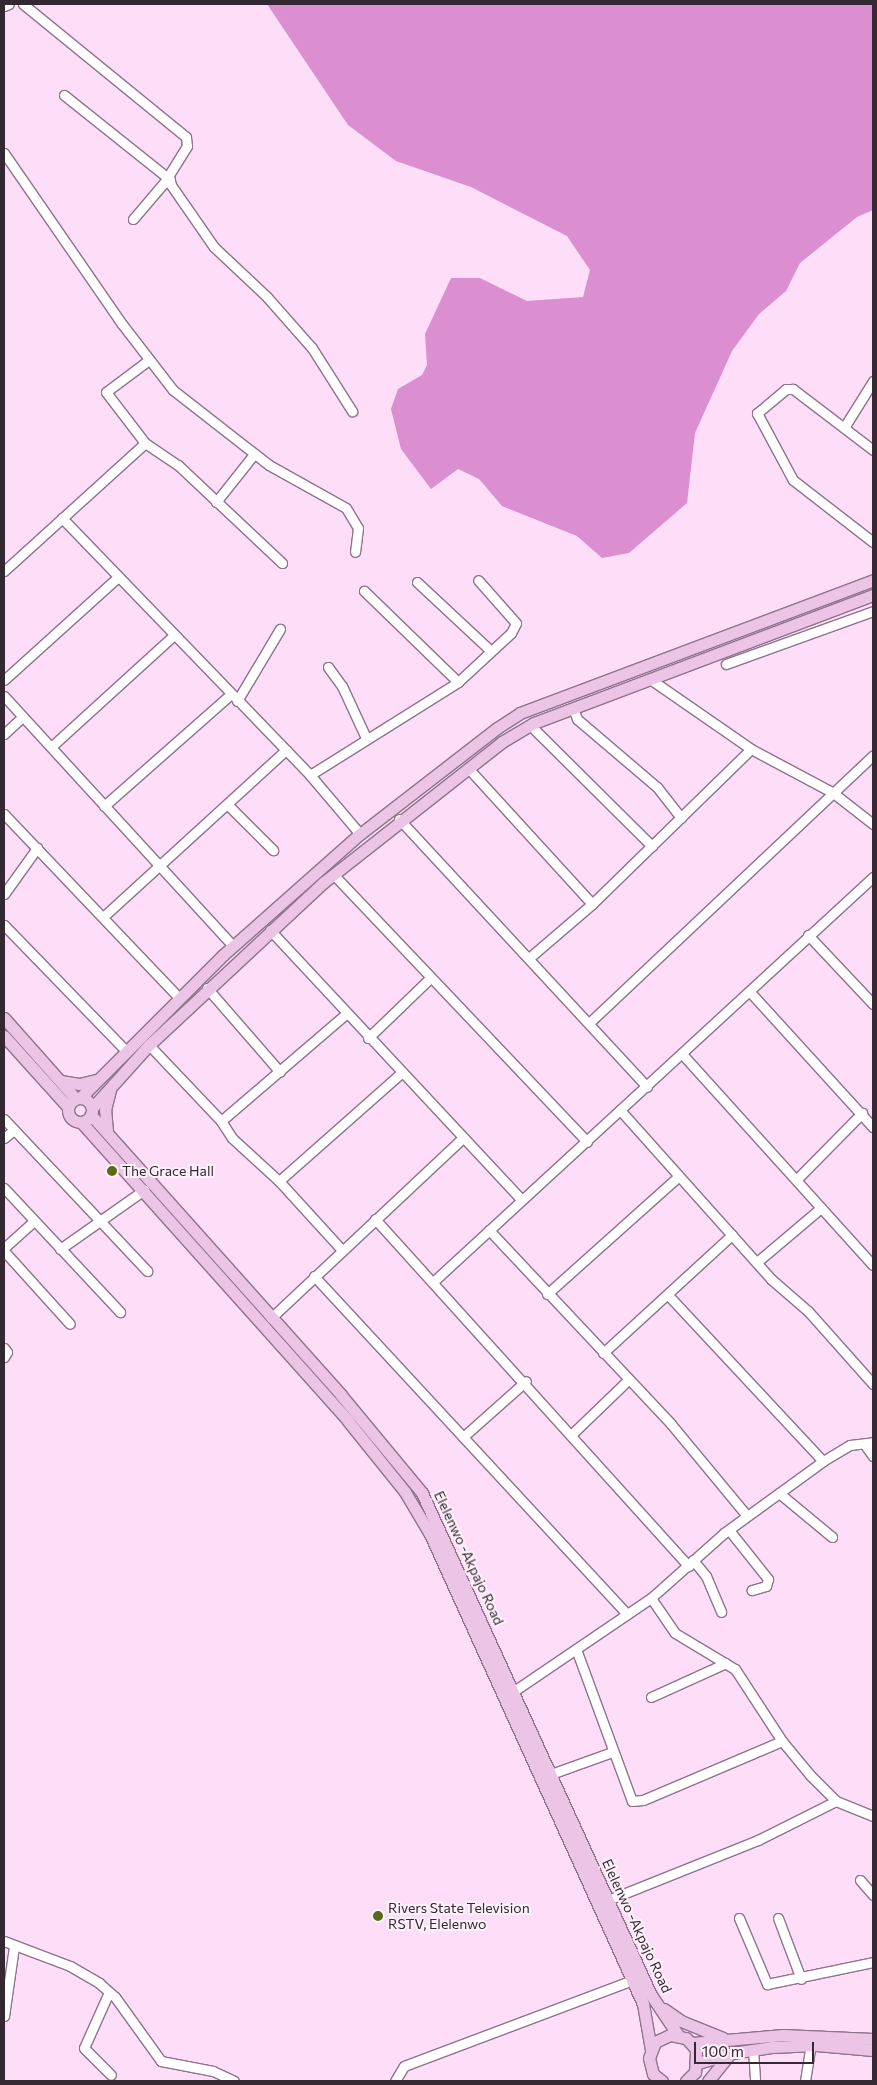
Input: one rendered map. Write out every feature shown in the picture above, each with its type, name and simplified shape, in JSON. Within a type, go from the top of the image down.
[{"type":"main road","points":[[75,1101],[233,946],[360,834],[520,713],[873,580]]},
{"type":"main road","points":[[82,1123],[111,1086],[149,1045],[207,988],[333,874],[399,819],[530,725],[873,596]]},
{"type":"main road","points":[[4,1018],[60,1081],[75,1101]]},
{"type":"main road","points":[[4,1036],[75,1101]]},
{"type":"main road","points":[[60,1081],[79,1084],[96,1080]]},
{"type":"main road","points":[[106,1131],[105,1110],[111,1086]]},
{"type":"main road","name":"Elelenwo -Akpajo Road","points":[[662,2081],[650,2066],[650,2028],[632,1980],[430,1534],[405,1492],[144,1190],[82,1123],[71,1118],[75,1101],[92,1111],[106,1131],[422,1493],[514,1691],[651,1996],[678,2035]]},
{"type":"main road","points":[[651,1996],[681,2021],[730,2040]]},
{"type":"main road","points":[[651,2050],[662,2038],[678,2035],[692,2043],[792,2035],[873,2039]]},
{"type":"main road","points":[[689,2080],[698,2063],[692,2043]]},
{"type":"main road","points":[[698,2063],[732,2053],[811,2045],[873,2050]]},
{"type":"main road","points":[[708,2081],[732,2053]]},
{"type":"street","points":[[4,6],[9,4]]},
{"type":"street","points":[[23,4],[186,137],[187,146],[168,178],[133,219]]},
{"type":"street","points":[[64,95],[168,178],[214,246],[267,297],[312,348],[352,411]]},
{"type":"street","points":[[4,153],[172,390],[254,454],[298,484],[346,508],[358,528],[355,552]]},
{"type":"street","points":[[149,360],[106,392],[144,443],[178,465],[282,563]]},
{"type":"street","points":[[845,426],[873,380]]},
{"type":"street","points":[[873,450],[845,426],[794,389],[786,389],[756,413],[793,480],[873,542]]},
{"type":"street","points":[[4,571],[144,443]]},
{"type":"street","points":[[216,502],[254,454]]},
{"type":"street","points":[[62,518],[116,578],[310,775],[360,834]]},
{"type":"street","points":[[4,680],[116,578]]},
{"type":"street","points":[[310,775],[366,738],[458,682],[490,650],[511,633],[516,623],[478,580]]},
{"type":"street","points":[[416,582],[490,650]]},
{"type":"street","points":[[364,591],[458,682]]},
{"type":"street","points":[[726,664],[873,611]]},
{"type":"street","points":[[104,806],[234,698],[280,628]]},
{"type":"street","points":[[51,747],[174,635]]},
{"type":"street","points":[[328,667],[342,686],[366,738]]},
{"type":"street","points":[[650,679],[751,749],[832,792],[873,824]]},
{"type":"street","points":[[4,696],[104,806],[161,863],[233,946]]},
{"type":"street","points":[[573,708],[577,719],[657,788],[681,818]]},
{"type":"street","points":[[4,734],[22,717]]},
{"type":"street","points":[[530,725],[652,846]]},
{"type":"street","points":[[529,958],[592,904],[751,749]]},
{"type":"street","points":[[103,917],[161,863],[228,805],[286,750]]},
{"type":"street","points":[[589,1023],[873,755]]},
{"type":"street","points":[[468,768],[592,904]]},
{"type":"street","points":[[228,805],[273,850]]},
{"type":"street","points":[[4,814],[179,998]]},
{"type":"street","points":[[399,819],[647,1087]]},
{"type":"street","points":[[4,894],[37,848]]},
{"type":"street","points":[[333,874],[429,979],[587,1142]]},
{"type":"street","points":[[434,1281],[521,1199],[684,1055],[808,935],[872,882]]},
{"type":"street","points":[[4,925],[126,1051]]},
{"type":"street","points":[[270,930],[368,1038],[521,1199]]},
{"type":"street","points":[[808,935],[873,1004]]},
{"type":"street","points":[[368,1038],[429,979]]},
{"type":"street","points":[[207,988],[280,1072]]},
{"type":"street","points":[[750,992],[873,1127]]},
{"type":"street","points":[[221,1121],[346,1014]]},
{"type":"street","points":[[149,1045],[221,1121],[232,1138],[279,1181],[342,1250]]},
{"type":"street","points":[[684,1055],[873,1265]]},
{"type":"street","points":[[279,1181],[402,1072]]},
{"type":"street","points":[[620,1110],[756,1262],[873,1384]]},
{"type":"street","points":[[797,1179],[862,1113]]},
{"type":"street","points":[[4,1119],[147,1271]]},
{"type":"street","points":[[4,1138],[14,1130]]},
{"type":"street","points":[[271,1318],[463,1138]]},
{"type":"street","points":[[547,1294],[678,1177]]},
{"type":"street","points":[[4,1188],[120,1312]]},
{"type":"street","points":[[60,1249],[144,1190]]},
{"type":"street","points":[[756,1262],[822,1208]]},
{"type":"street","points":[[376,1219],[691,1563],[706,1576],[721,1612]]},
{"type":"street","points":[[34,1221],[4,1249],[70,1324]]},
{"type":"street","points":[[488,1230],[628,1380],[672,1424],[747,1516]]},
{"type":"street","points":[[603,1353],[732,1235]]},
{"type":"street","points":[[314,1276],[627,1614]]},
{"type":"street","points":[[668,1295],[823,1461]]},
{"type":"street","points":[[4,1348],[7,1352],[4,1357]]},
{"type":"street","points":[[573,1433],[628,1380]]},
{"type":"street","points":[[463,1437],[526,1381]]},
{"type":"street","points":[[514,1691],[651,1598],[729,1530],[823,1461],[850,1445],[869,1444],[873,1456]]},
{"type":"street","points":[[779,1493],[832,1537]]},
{"type":"street","points":[[729,1530],[768,1579],[766,1586],[752,1590]]},
{"type":"street","points":[[651,1598],[675,1633],[726,1663],[753,1694],[782,1742],[836,1801],[873,1816]]},
{"type":"street","points":[[576,1650],[630,1797],[639,1801],[782,1742]]},
{"type":"street","points":[[651,1697],[726,1663]]},
{"type":"street","points":[[551,1774],[612,1752]]},
{"type":"street","points":[[608,1900],[758,1840],[836,1801]]},
{"type":"street","points":[[860,1880],[873,1895]]},
{"type":"street","points":[[739,1918],[764,1982],[801,1979],[873,1962]]},
{"type":"street","points":[[778,1918],[801,1979]]},
{"type":"street","points":[[4,1941],[14,1947],[70,1966],[109,1992],[161,2061],[234,2081]]},
{"type":"street","points":[[4,2016],[14,1947]]},
{"type":"street","points":[[396,2081],[404,2066],[632,1980]]},
{"type":"street","points":[[109,1992],[84,2048],[111,2074]]},
{"type":"street","points":[[805,2081],[811,2045]]},
{"type":"street","points":[[753,2050],[754,2081]]},
{"type":"shaded area","points":[[267,4],[873,4],[873,210],[857,217],[800,263],[786,291],[759,314],[732,351],[695,433],[687,503],[629,553],[602,558],[577,536],[502,506],[479,479],[458,469],[431,489],[401,449],[391,409],[398,389],[422,375],[427,365],[425,334],[451,278],[480,278],[527,301],[583,297],[590,270],[567,236],[471,187],[396,161],[348,125]]},
{"type":"place","name":"The Grace Hall","points":[[112,1171]]},
{"type":"place","name":"Rivers State Television RSTV, Elelenwo","points":[[378,1916]]}]
